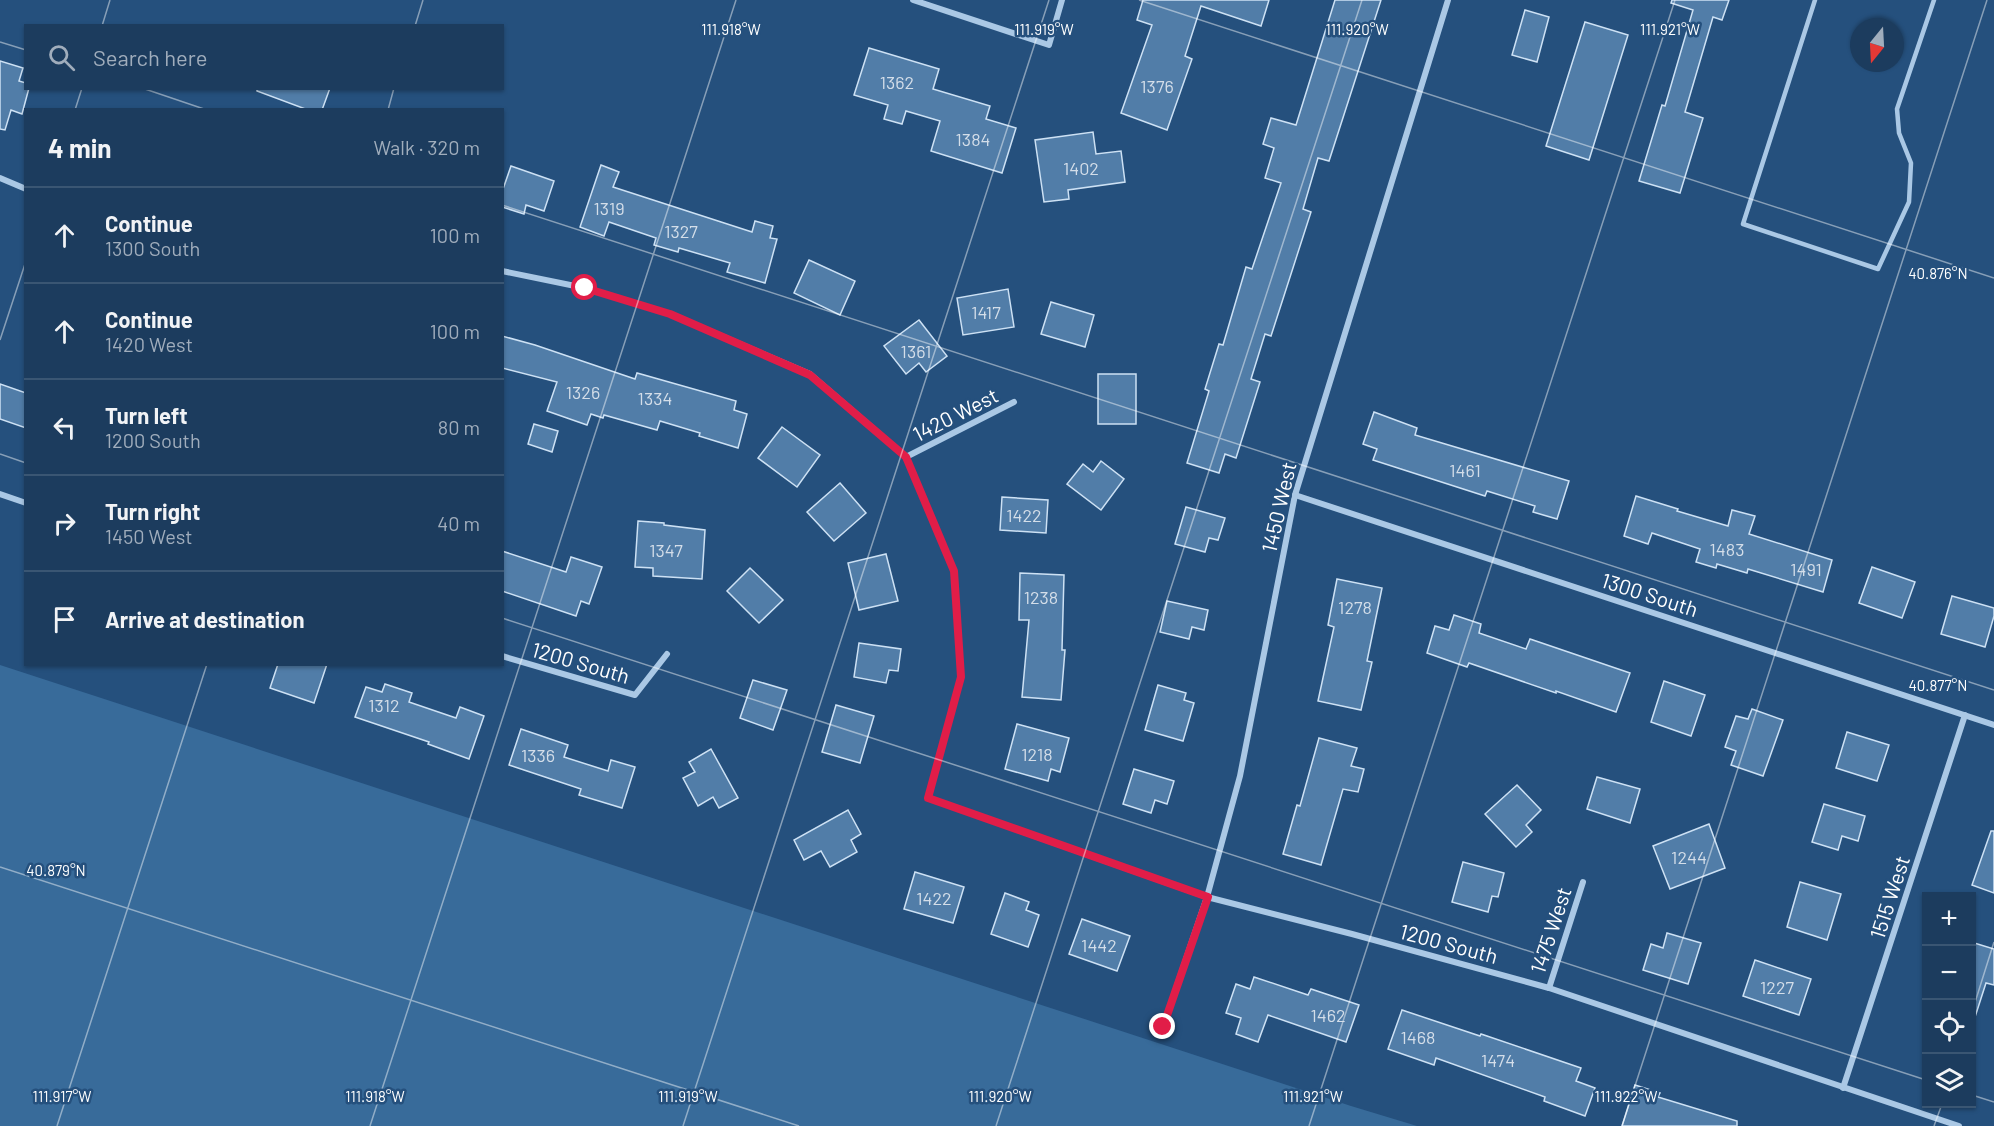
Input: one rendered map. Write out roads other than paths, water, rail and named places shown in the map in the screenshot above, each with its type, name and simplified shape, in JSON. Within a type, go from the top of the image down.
[{"type":"street","points":[[913,0],[1049,45],[1062,0]]},
{"type":"street","name":"1450 West","points":[[1163,1027],[1208,897],[1240,776],[1295,495],[1448,0]]},
{"type":"street","points":[[0,178],[24,188]]},
{"type":"street","points":[[504,271],[585,288],[670,314],[810,375],[906,457]]},
{"type":"street","name":"1420 West","points":[[928,798],[961,677],[954,571],[906,457],[1014,402]]},
{"type":"street","points":[[0,494],[24,502]]},
{"type":"street","name":"1300 South","points":[[1295,495],[1994,725]]},
{"type":"street","name":"1200 South","points":[[504,657],[635,695],[668,654]]},
{"type":"street","name":"1515 West","points":[[1843,1088],[1965,716]]},
{"type":"street","name":"1200 South","points":[[928,798],[1208,897],[1549,988],[1959,1126]]},
{"type":"street","name":"1475 West","points":[[1549,988],[1582,882]]},
{"type":"lane","points":[[1815,0],[1743,224],[1878,270],[1909,202],[1911,163],[1899,133],[1897,109],[1934,0]]}]
